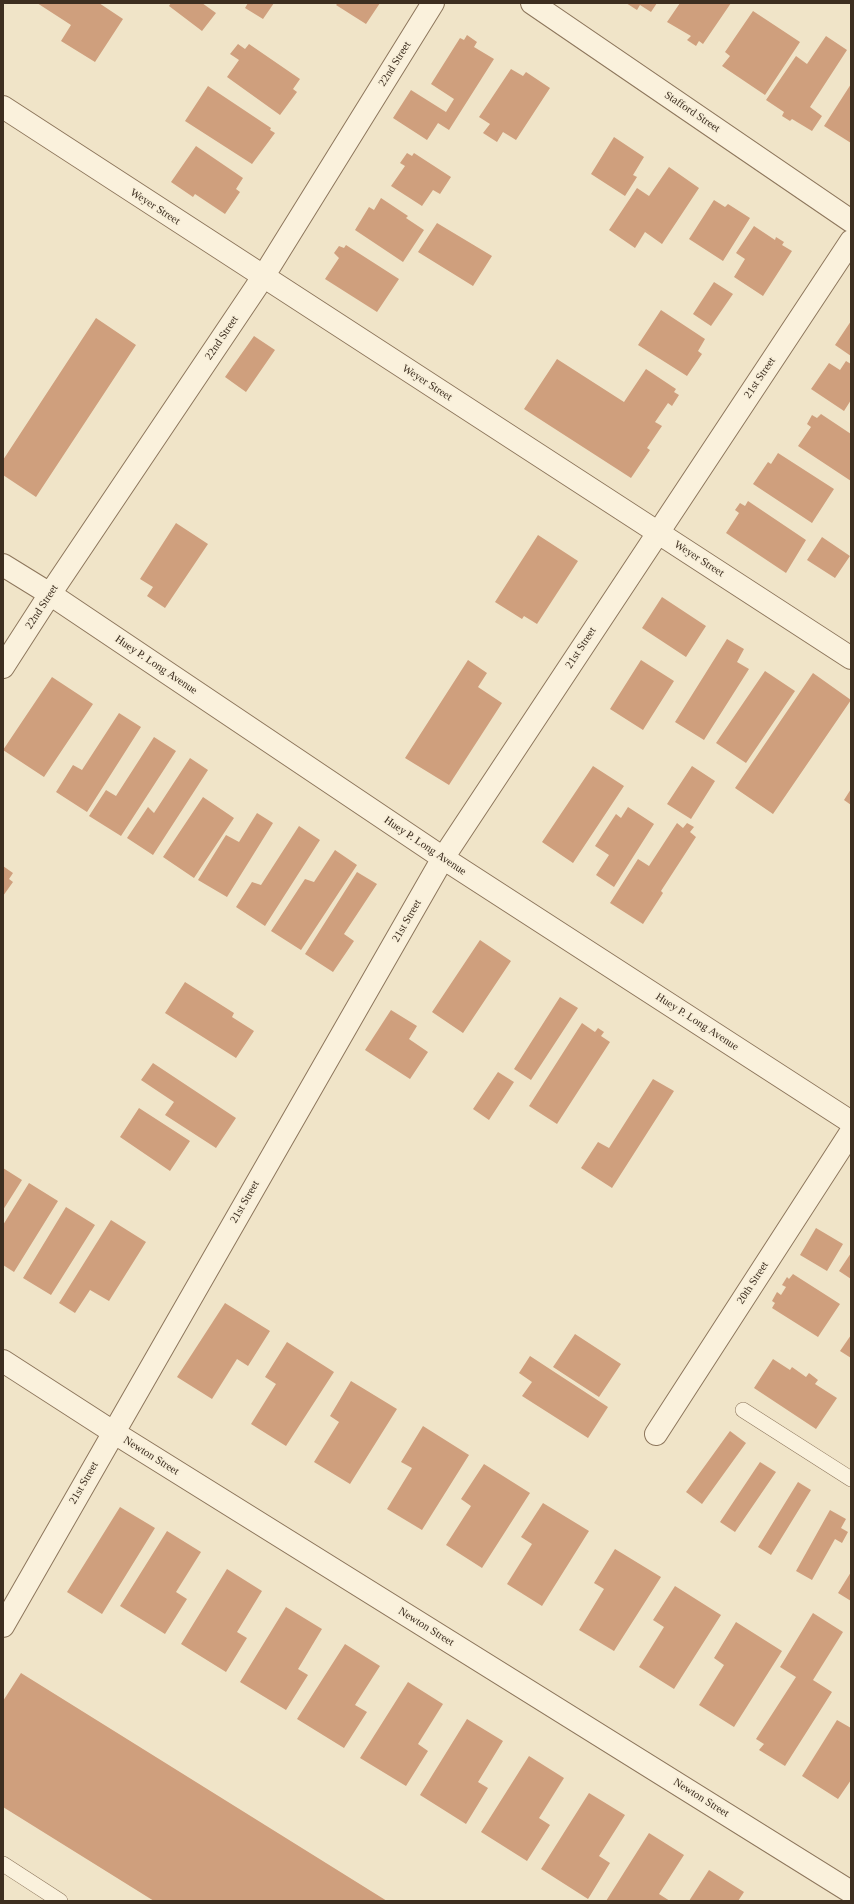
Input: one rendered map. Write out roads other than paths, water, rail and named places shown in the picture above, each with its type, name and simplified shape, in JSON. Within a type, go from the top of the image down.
[{"type":"street","name":"22nd Street","points":[[3,667],[50,594],[263,277],[433,3]]},
{"type":"street","name":"Stafford Street","points":[[532,3],[851,221]]},
{"type":"street","name":"Weyer Street","points":[[3,107],[851,658]]},
{"type":"street","name":"21st Street","points":[[3,1626],[443,858],[851,241]]},
{"type":"street","name":"Huey P. Long Avenue","points":[[3,565],[50,594],[443,858],[851,1122]]},
{"type":"street","name":"20th Street","points":[[656,1434],[851,1132]]},
{"type":"street","name":"Newton Street","points":[[3,1361],[113,1432],[851,1892]]},
{"type":"lane","points":[[743,1410],[851,1478]]},
{"type":"lane","points":[[3,1864],[60,1901]]}]
